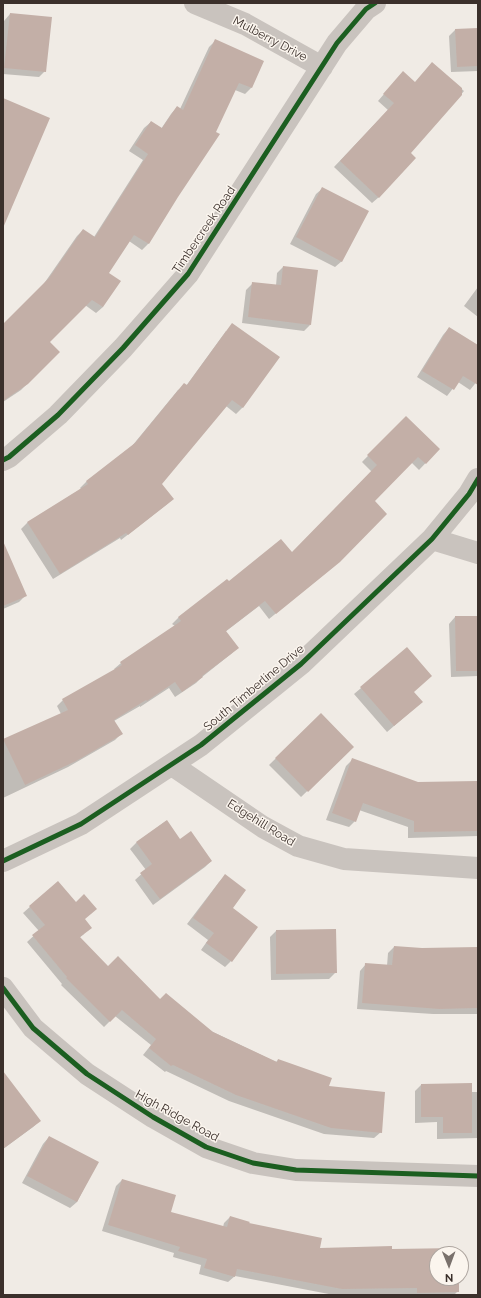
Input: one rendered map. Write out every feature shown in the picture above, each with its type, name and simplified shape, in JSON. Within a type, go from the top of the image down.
[{"type":"street","name":"Mulberry Drive","points":[[195,3],[245,24],[322,67]]},
{"type":"street","name":"Timbercreek Road","points":[[3,460],[10,457],[58,415],[123,348],[188,274],[337,43],[366,9],[375,3]]},
{"type":"street","name":"South Timberline Drive","points":[[3,861],[81,824],[201,745],[300,664],[432,539],[469,494],[478,479]]},
{"type":"street","points":[[432,539],[478,553]]},
{"type":"street","name":"Edgehill Road","points":[[172,765],[263,827],[298,846],[344,859],[478,868]]},
{"type":"street","name":"High Ridge Road","points":[[3,988],[33,1028],[87,1074],[153,1117],[206,1146],[253,1163],[296,1170],[478,1176]]},
{"type":"building","points":[[10,13],[52,17],[46,72],[4,68]]},
{"type":"building","points":[[478,28],[478,66],[457,67],[455,29]]},
{"type":"building","points":[[215,39],[264,61],[252,88],[239,83],[216,132],[220,134],[149,244],[134,235],[109,273],[121,281],[103,307],[92,300],[50,342],[60,352],[28,384],[3,401],[3,324],[49,278],[83,229],[95,237],[148,154],[135,145],[151,121],[162,128],[177,106],[183,110]]},
{"type":"building","points":[[432,62],[462,88],[462,95],[411,153],[416,158],[379,198],[340,161],[394,103],[383,94],[403,71],[415,82]]},
{"type":"building","points":[[3,98],[50,118],[3,228]]},
{"type":"building","points":[[322,187],[369,211],[342,262],[296,237]]},
{"type":"building","points":[[283,266],[318,270],[311,325],[248,317],[252,282],[281,285]]},
{"type":"building","points":[[232,323],[280,357],[243,408],[232,400],[162,484],[174,499],[128,535],[126,533],[60,574],[27,522],[88,484],[86,481],[135,443],[184,383],[187,385]]},
{"type":"building","points":[[449,327],[478,345],[478,385],[463,376],[454,390],[422,371]]},
{"type":"building","points":[[406,416],[440,449],[426,464],[418,457],[375,501],[387,514],[340,562],[276,614],[265,601],[226,631],[239,648],[182,692],[175,682],[147,701],[146,700],[114,720],[123,734],[76,761],[25,785],[3,739],[68,710],[62,699],[122,665],[120,662],[181,621],[178,617],[227,579],[229,581],[281,539],[292,552],[377,465],[367,455]]},
{"type":"building","points":[[3,541],[27,596],[3,606]]},
{"type":"building","points":[[455,616],[478,616],[478,671],[456,671]]},
{"type":"building","points":[[407,647],[432,676],[414,692],[423,702],[394,726],[360,687]]},
{"type":"building","points":[[321,713],[354,747],[308,792],[275,758]]},
{"type":"building","points":[[352,758],[418,782],[477,781],[478,831],[414,832],[414,821],[363,803],[356,822],[332,813]]},
{"type":"building","points":[[167,820],[180,839],[191,831],[212,861],[160,899],[140,873],[152,864],[136,842]]},
{"type":"building","points":[[225,874],[246,890],[233,908],[258,927],[232,962],[206,943],[214,933],[193,918]]},
{"type":"building","points":[[58,881],[76,902],[84,894],[97,909],[85,919],[92,928],[80,937],[108,966],[118,956],[160,999],[166,993],[213,1032],[277,1062],[278,1059],[332,1078],[329,1086],[385,1092],[382,1133],[331,1128],[236,1095],[173,1065],[171,1066],[149,1048],[156,1039],[122,1010],[110,1022],[66,978],[67,977],[32,935],[45,925],[29,906]]},
{"type":"building","points":[[336,929],[337,973],[276,974],[276,930]]},
{"type":"building","points":[[394,946],[422,948],[478,947],[478,1008],[439,1009],[362,1003],[365,963],[392,965]]},
{"type":"building","points":[[3,1071],[41,1121],[3,1149]]},
{"type":"building","points":[[472,1083],[472,1133],[443,1133],[443,1117],[421,1117],[421,1084]]},
{"type":"building","points":[[49,1136],[99,1162],[77,1202],[27,1176]]},
{"type":"building","points":[[122,1179],[176,1195],[171,1212],[227,1227],[230,1216],[250,1222],[249,1223],[322,1238],[320,1248],[392,1246],[392,1249],[429,1248],[429,1286],[459,1286],[459,1292],[417,1293],[417,1288],[342,1289],[237,1269],[235,1277],[204,1268],[207,1259],[178,1251],[180,1247],[108,1225]]},
{"type":"cycle path","points":[[3,460],[9,457],[58,415],[123,348],[188,274],[337,43],[366,9],[375,3]]},
{"type":"cycle path","points":[[3,861],[81,824],[201,745],[301,664],[432,539],[469,494],[478,479]]},
{"type":"cycle path","points":[[3,988],[33,1028],[87,1074],[153,1117],[206,1147],[253,1163],[296,1170],[478,1176]]}]
